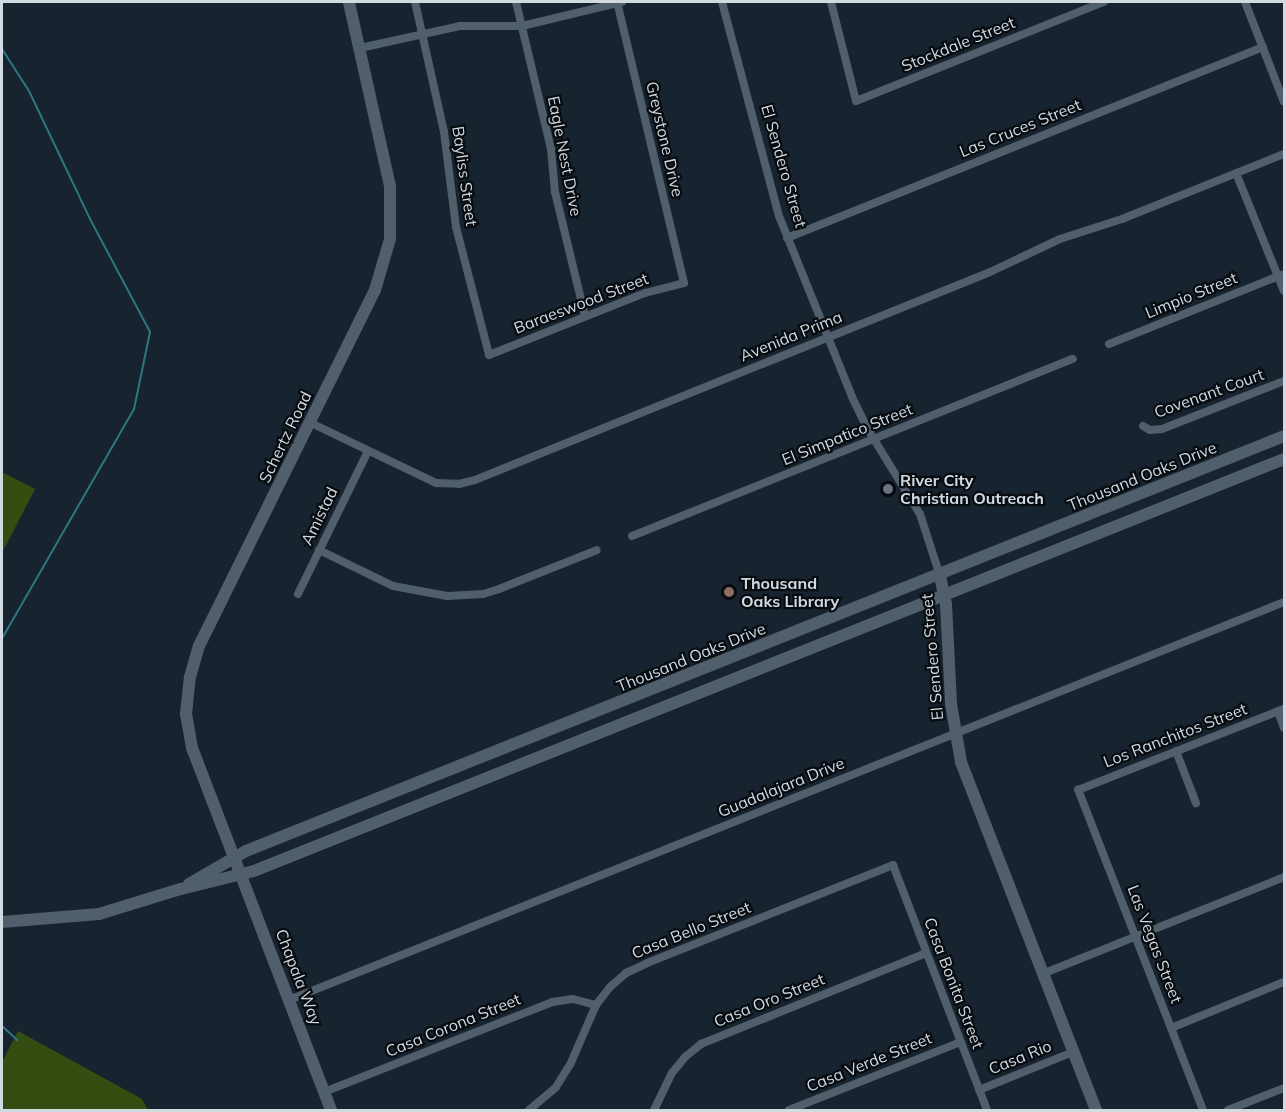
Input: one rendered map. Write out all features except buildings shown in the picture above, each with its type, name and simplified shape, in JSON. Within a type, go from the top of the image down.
[{"type":"main road","name":"Schertz Road","points":[[243,875],[192,748],[186,714],[189,677],[199,646],[375,290],[390,239],[390,186],[349,2]]},
{"type":"main road","name":"Thousand Oaks Drive","points":[[181,889],[235,856],[940,576],[1284,436]]},
{"type":"main road","name":"Thousand Oaks Drive","points":[[2,922],[99,914],[181,889],[243,875],[1284,459]]},
{"type":"main road","name":"El Sendero Street","points":[[940,576],[945,596],[950,685],[962,762],[1096,1110]]},
{"type":"main road","name":"Chapala Way","points":[[243,875],[331,1110]]},
{"type":"street","name":"Bayliss Street","points":[[415,2],[444,132],[456,227],[489,355]]},
{"type":"street","name":"Eagle Nest Drive","points":[[516,2],[551,149],[555,192],[585,316]]},
{"type":"street","points":[[360,48],[473,24],[498,28],[522,26],[619,2]]},
{"type":"street","name":"Greystone Drive","points":[[619,2],[684,283]]},
{"type":"street","name":"El Sendero Street","points":[[722,2],[773,201],[787,238],[852,397],[874,439],[920,514],[940,576]]},
{"type":"street","name":"Stockdale Street","points":[[831,2],[856,101],[1104,2]]},
{"type":"street","points":[[1245,2],[1284,102]]},
{"type":"street","name":"Las Cruces Street","points":[[787,238],[1263,47]]},
{"type":"street","name":"Avenida Prima","points":[[311,423],[436,483],[459,484],[475,480],[990,272],[1060,239],[1122,219],[1284,154]]},
{"type":"street","points":[[1236,173],[1282,275],[1284,291]]},
{"type":"street","name":"Limpio Street","points":[[1109,344],[1282,275]]},
{"type":"street","name":"Baraeswood Street","points":[[489,355],[645,293],[684,283]]},
{"type":"street","name":"El Simpatico Street","points":[[632,536],[1073,359]]},
{"type":"street","name":"Covenant Court","points":[[1143,426],[1150,430],[1162,429],[1284,381]]},
{"type":"street","name":"Amistad","points":[[298,594],[368,451]]},
{"type":"street","points":[[319,550],[393,586],[447,596],[483,594],[597,550]]},
{"type":"street","name":"Guadalajara Drive","points":[[290,1000],[1284,602]]},
{"type":"street","points":[[1281,710],[1284,729]]},
{"type":"street","name":"Los Ranchitos Street","points":[[1077,790],[1281,710]]},
{"type":"street","points":[[1176,751],[1196,803]]},
{"type":"street","name":"Las Vegas Street","points":[[1077,790],[1203,1110]]},
{"type":"street","name":"Casa Bonita Street","points":[[893,865],[987,1110]]},
{"type":"street","name":"Casa Bello Street","points":[[529,1110],[550,1094],[562,1080],[596,1005],[618,979],[647,963],[893,865]]},
{"type":"street","points":[[1042,974],[1284,877]]},
{"type":"street","name":"Casa Oro Street","points":[[654,1110],[672,1072],[701,1044],[926,953]]},
{"type":"street","points":[[1171,1028],[1284,982]]},
{"type":"street","name":"Casa Corona Street","points":[[324,1092],[552,1002],[573,999],[596,1005]]},
{"type":"street","name":"Casa Verde Street","points":[[789,1110],[961,1042]]},
{"type":"street","name":"Casa Rio","points":[[979,1090],[1073,1052]]},
{"type":"street","points":[[1228,1110],[1284,1088]]},
{"type":"green space","points":[[2,472],[35,489],[2,553]]},
{"type":"green space","points":[[18,1031],[142,1099],[148,1110],[2,1110],[2,1062]]},
{"type":"waterway","points":[[2,49],[29,91],[90,219],[150,332],[134,409],[2,639]]},
{"type":"waterway","points":[[2,1026],[17,1040]]},
{"type":"place","name":"River City Christian Outreach","points":[[888,489]]},
{"type":"place","name":"Thousand Oaks Library","points":[[729,592]]}]
